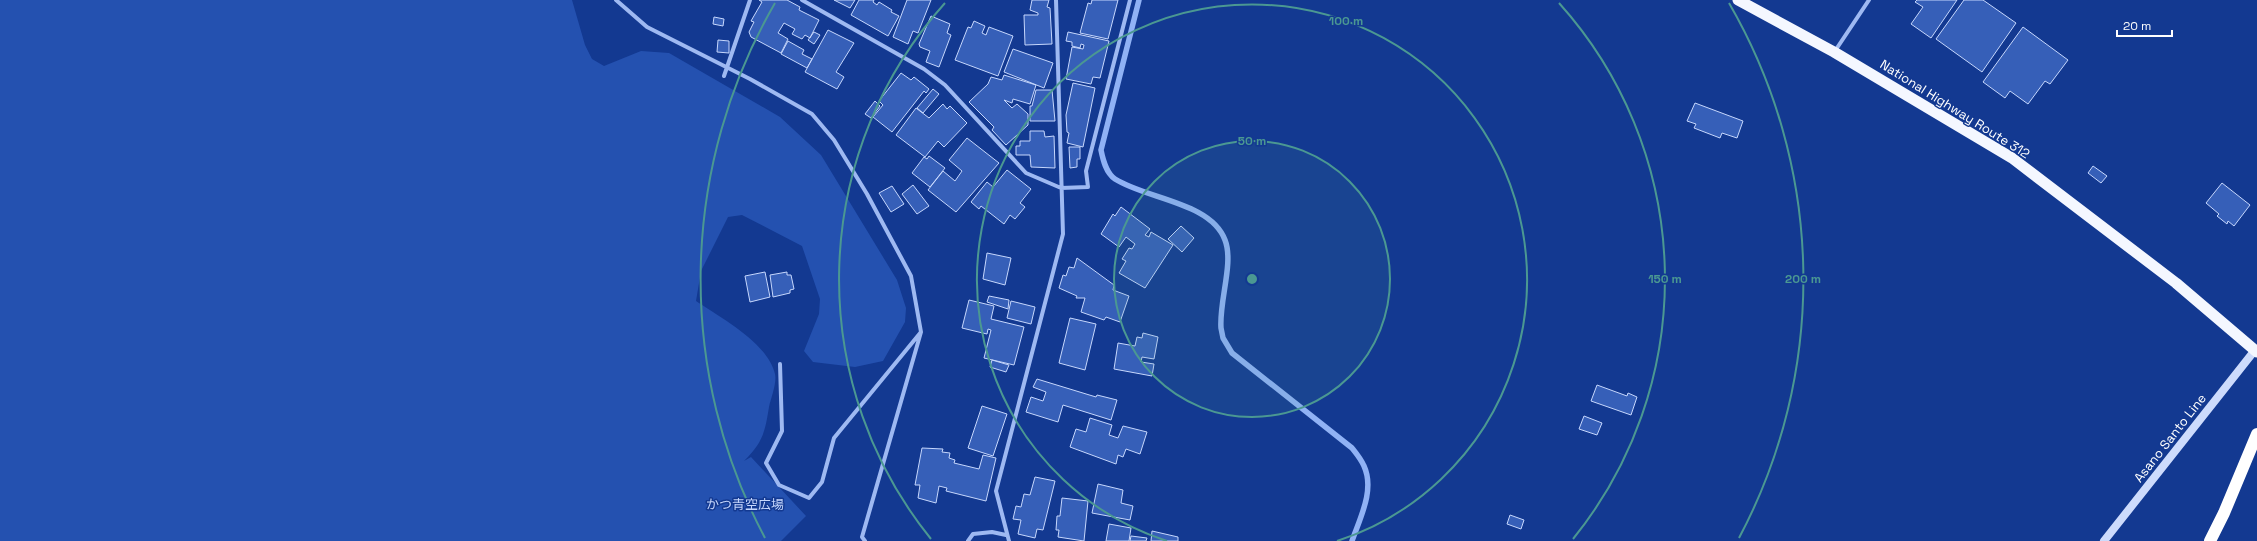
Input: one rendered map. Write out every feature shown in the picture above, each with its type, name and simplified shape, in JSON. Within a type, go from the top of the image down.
[{"type":"highway","name":"National Highway Route 312","points":[[1738,0],[1834,52],[2012,158],[2176,283],[2256,351]]},
{"type":"highway","points":[[2210,541],[2257,434]]},
{"type":"main road","name":"Asano Santo Line","points":[[2104,541],[2256,351]]},
{"type":"street","points":[[616,0],[647,27],[727,68],[750,78],[812,114],[834,140],[867,194],[911,276],[921,332],[862,537],[865,541]]},
{"type":"street","points":[[724,76],[750,0]]},
{"type":"street","points":[[802,0],[924,69],[945,85],[1026,173],[1061,188],[1088,187],[1086,171],[1130,0]]},
{"type":"street","points":[[1009,541],[1006,535],[996,490],[1063,234],[1056,0]]},
{"type":"street","points":[[1834,52],[1869,0]]},
{"type":"street","points":[[780,364],[782,431],[766,463],[779,485],[809,498],[822,482],[834,438],[921,332]]},
{"type":"street","points":[[968,541],[973,534],[992,532],[1006,535]]},
{"type":"green space","name":"かつ青空広場","points":[[0,0],[572,0],[585,45],[592,59],[604,66],[641,51],[669,53],[780,117],[821,155],[897,280],[906,308],[905,322],[883,361],[855,367],[813,362],[804,351],[819,314],[820,299],[802,246],[742,215],[728,217],[701,271],[696,301],[730,323],[754,342],[771,363],[775,374],[775,386],[762,436],[755,448],[744,461],[751,457],[806,516],[781,541],[0,541]]},
{"type":"building","points":[[759,0],[787,0],[800,7],[799,10],[819,20],[810,38],[805,35],[802,39],[792,34],[795,29],[784,23],[778,33],[788,39],[781,53],[751,37],[749,32],[754,22],[751,21],[762,2]]},
{"type":"building","points":[[834,0],[855,0],[850,8]]},
{"type":"building","points":[[859,0],[874,0],[873,2],[877,5],[879,2],[892,10],[891,12],[899,16],[888,36],[851,15]]},
{"type":"building","points":[[907,0],[931,0],[918,33],[913,31],[908,44],[893,37]]},
{"type":"building","points":[[1032,0],[1049,0],[1047,7],[1050,8],[1052,44],[1025,45],[1024,15],[1038,15],[1038,13],[1030,10]]},
{"type":"building","points":[[1092,0],[1118,0],[1108,39],[1080,33],[1088,3],[1091,4]]},
{"type":"building","points":[[1917,0],[1957,0],[1931,38],[1911,24],[1923,7],[1915,2]]},
{"type":"building","points":[[1964,0],[1983,0],[2016,23],[1982,72],[1936,39]]},
{"type":"building","points":[[931,16],[950,24],[947,33],[951,35],[939,67],[926,62],[930,51],[920,47],[919,44]]},
{"type":"building","points":[[714,17],[724,19],[723,26],[713,24]]},
{"type":"building","points":[[974,21],[985,26],[982,33],[986,35],[989,27],[1013,36],[998,76],[955,60],[968,27],[971,28]]},
{"type":"building","points":[[2023,27],[2068,60],[2050,84],[2045,81],[2028,104],[2010,91],[2005,98],[1983,82]]},
{"type":"building","points":[[828,30],[854,43],[836,72],[844,77],[837,89],[805,72]]},
{"type":"building","points":[[814,32],[820,35],[814,44],[808,40]]},
{"type":"building","points":[[1068,32],[1109,41],[1100,78],[1093,77],[1091,84],[1066,79],[1072,47],[1083,49],[1084,45],[1081,44],[1080,48],[1072,46],[1072,42],[1066,41]]},
{"type":"building","points":[[718,40],[729,41],[729,53],[717,52]]},
{"type":"building","points":[[788,41],[804,50],[802,54],[812,59],[807,68],[781,54]]},
{"type":"building","points":[[1013,49],[1053,63],[1044,88],[1004,72]]},
{"type":"building","points":[[901,73],[911,80],[914,77],[929,89],[926,93],[924,91],[892,132],[873,117],[883,105],[879,101]]},
{"type":"building","points":[[1004,75],[1036,85],[1030,104],[1013,99],[1012,103],[1004,100],[1012,108],[1017,104],[1028,114],[1028,125],[1006,145],[992,130],[994,127],[969,102],[988,84],[991,77],[1002,80]]},
{"type":"building","points":[[1073,83],[1095,88],[1083,147],[1067,143],[1069,133],[1067,132],[1066,115]]},
{"type":"building","points":[[933,89],[939,94],[923,113],[917,108]]},
{"type":"building","points":[[1036,90],[1052,90],[1055,121],[1030,121],[1030,106],[1032,106]]},
{"type":"building","points":[[875,101],[880,106],[871,118],[865,114]]},
{"type":"building","points":[[1695,103],[1743,121],[1737,138],[1722,133],[1720,138],[1694,128],[1696,124],[1687,121]]},
{"type":"building","points":[[943,104],[947,109],[950,106],[967,123],[944,147],[938,141],[925,157],[896,135],[916,108],[929,118]]},
{"type":"building","points":[[1030,131],[1044,131],[1045,137],[1054,136],[1055,168],[1031,167],[1030,155],[1016,155],[1016,146],[1020,146],[1020,141],[1030,141]]},
{"type":"building","points":[[967,138],[999,163],[956,212],[928,190],[943,171],[955,181],[962,171],[949,160]]},
{"type":"building","points":[[1069,147],[1080,147],[1080,159],[1077,159],[1077,167],[1070,168]]},
{"type":"building","points":[[929,156],[945,168],[930,187],[912,173],[924,157],[927,159]]},
{"type":"building","points":[[2093,166],[2107,176],[2101,183],[2088,173]]},
{"type":"building","points":[[1007,170],[1031,189],[1020,203],[1025,207],[1015,219],[1010,215],[1004,224],[981,206],[979,209],[971,202],[987,182],[993,187]]},
{"type":"building","points":[[2222,183],[2250,205],[2234,226],[2228,221],[2227,224],[2217,216],[2219,214],[2206,203]]},
{"type":"building","points":[[913,185],[929,206],[917,214],[902,194]]},
{"type":"building","points":[[892,186],[904,204],[891,212],[879,193]]},
{"type":"building","points":[[1121,207],[1150,229],[1145,235],[1149,237],[1151,232],[1173,245],[1145,288],[1119,273],[1126,261],[1122,259],[1129,248],[1132,249],[1135,244],[1126,237],[1119,247],[1101,234],[1113,214],[1115,216]]},
{"type":"building","points":[[1181,226],[1194,238],[1182,252],[1168,239]]},
{"type":"building","points":[[987,253],[1011,258],[1005,285],[983,279]]},
{"type":"building","points":[[1077,258],[1114,285],[1113,290],[1129,296],[1120,322],[1106,317],[1104,320],[1081,312],[1085,298],[1076,298],[1077,296],[1059,288],[1063,275],[1066,276],[1069,267],[1074,268]]},
{"type":"building","points":[[765,272],[770,297],[750,302],[745,276]]},
{"type":"building","points":[[787,272],[787,275],[791,275],[794,289],[790,290],[790,293],[773,297],[770,275]]},
{"type":"building","points":[[989,296],[1009,300],[1008,309],[987,302]]},
{"type":"building","points":[[969,300],[994,306],[991,319],[1024,327],[1014,365],[984,358],[991,330],[988,329],[987,334],[962,328]]},
{"type":"building","points":[[1011,301],[1035,307],[1031,324],[1007,318]]},
{"type":"building","points":[[1070,318],[1096,324],[1085,370],[1059,363]]},
{"type":"building","points":[[1143,333],[1158,337],[1154,359],[1142,357],[1141,362],[1154,364],[1152,376],[1114,369],[1118,343],[1135,346],[1137,337],[1142,338]]},
{"type":"building","points":[[992,360],[1009,365],[1006,372],[990,367]]},
{"type":"building","points":[[1037,379],[1096,397],[1097,395],[1117,400],[1111,420],[1063,405],[1058,422],[1026,412],[1031,397],[1043,401],[1046,392],[1033,387]]},
{"type":"building","points":[[1597,385],[1627,396],[1628,393],[1637,397],[1631,415],[1591,401]]},
{"type":"building","points":[[982,406],[1007,414],[993,456],[968,448]]},
{"type":"building","points":[[1584,416],[1602,423],[1597,435],[1579,429]]},
{"type":"building","points":[[1090,418],[1112,425],[1109,435],[1118,438],[1123,426],[1147,432],[1140,454],[1126,449],[1123,457],[1118,455],[1116,464],[1070,447],[1076,429],[1086,432]]},
{"type":"building","points":[[922,448],[943,449],[942,452],[950,453],[949,458],[955,460],[954,463],[979,469],[983,455],[996,458],[986,501],[946,491],[947,488],[939,486],[936,503],[918,498],[920,485],[915,485]]},
{"type":"building","points":[[1035,477],[1055,481],[1043,530],[1037,529],[1035,538],[1018,534],[1021,520],[1013,519],[1016,506],[1021,507],[1024,494],[1030,495]]},
{"type":"building","points":[[1098,484],[1123,490],[1121,503],[1133,506],[1130,520],[1092,513]]},
{"type":"building","points":[[1062,498],[1088,501],[1084,541],[1058,537],[1059,530],[1056,530],[1057,516],[1060,516]]},
{"type":"building","points":[[1510,515],[1524,520],[1521,529],[1507,524]]},
{"type":"building","points":[[1109,524],[1131,528],[1129,541],[1106,541]]},
{"type":"building","points":[[1152,531],[1178,537],[1178,541],[1151,541]]},
{"type":"building","points":[[1131,536],[1147,538],[1146,541],[1130,541]]},
{"type":"waterway","points":[[1139,0],[1101,150],[1105,166],[1115,179],[1143,192],[1192,209],[1206,217],[1218,227],[1225,240],[1228,260],[1222,306],[1221,328],[1223,338],[1232,353],[1352,448],[1364,466],[1367,475],[1367,494],[1352,541]]}]
